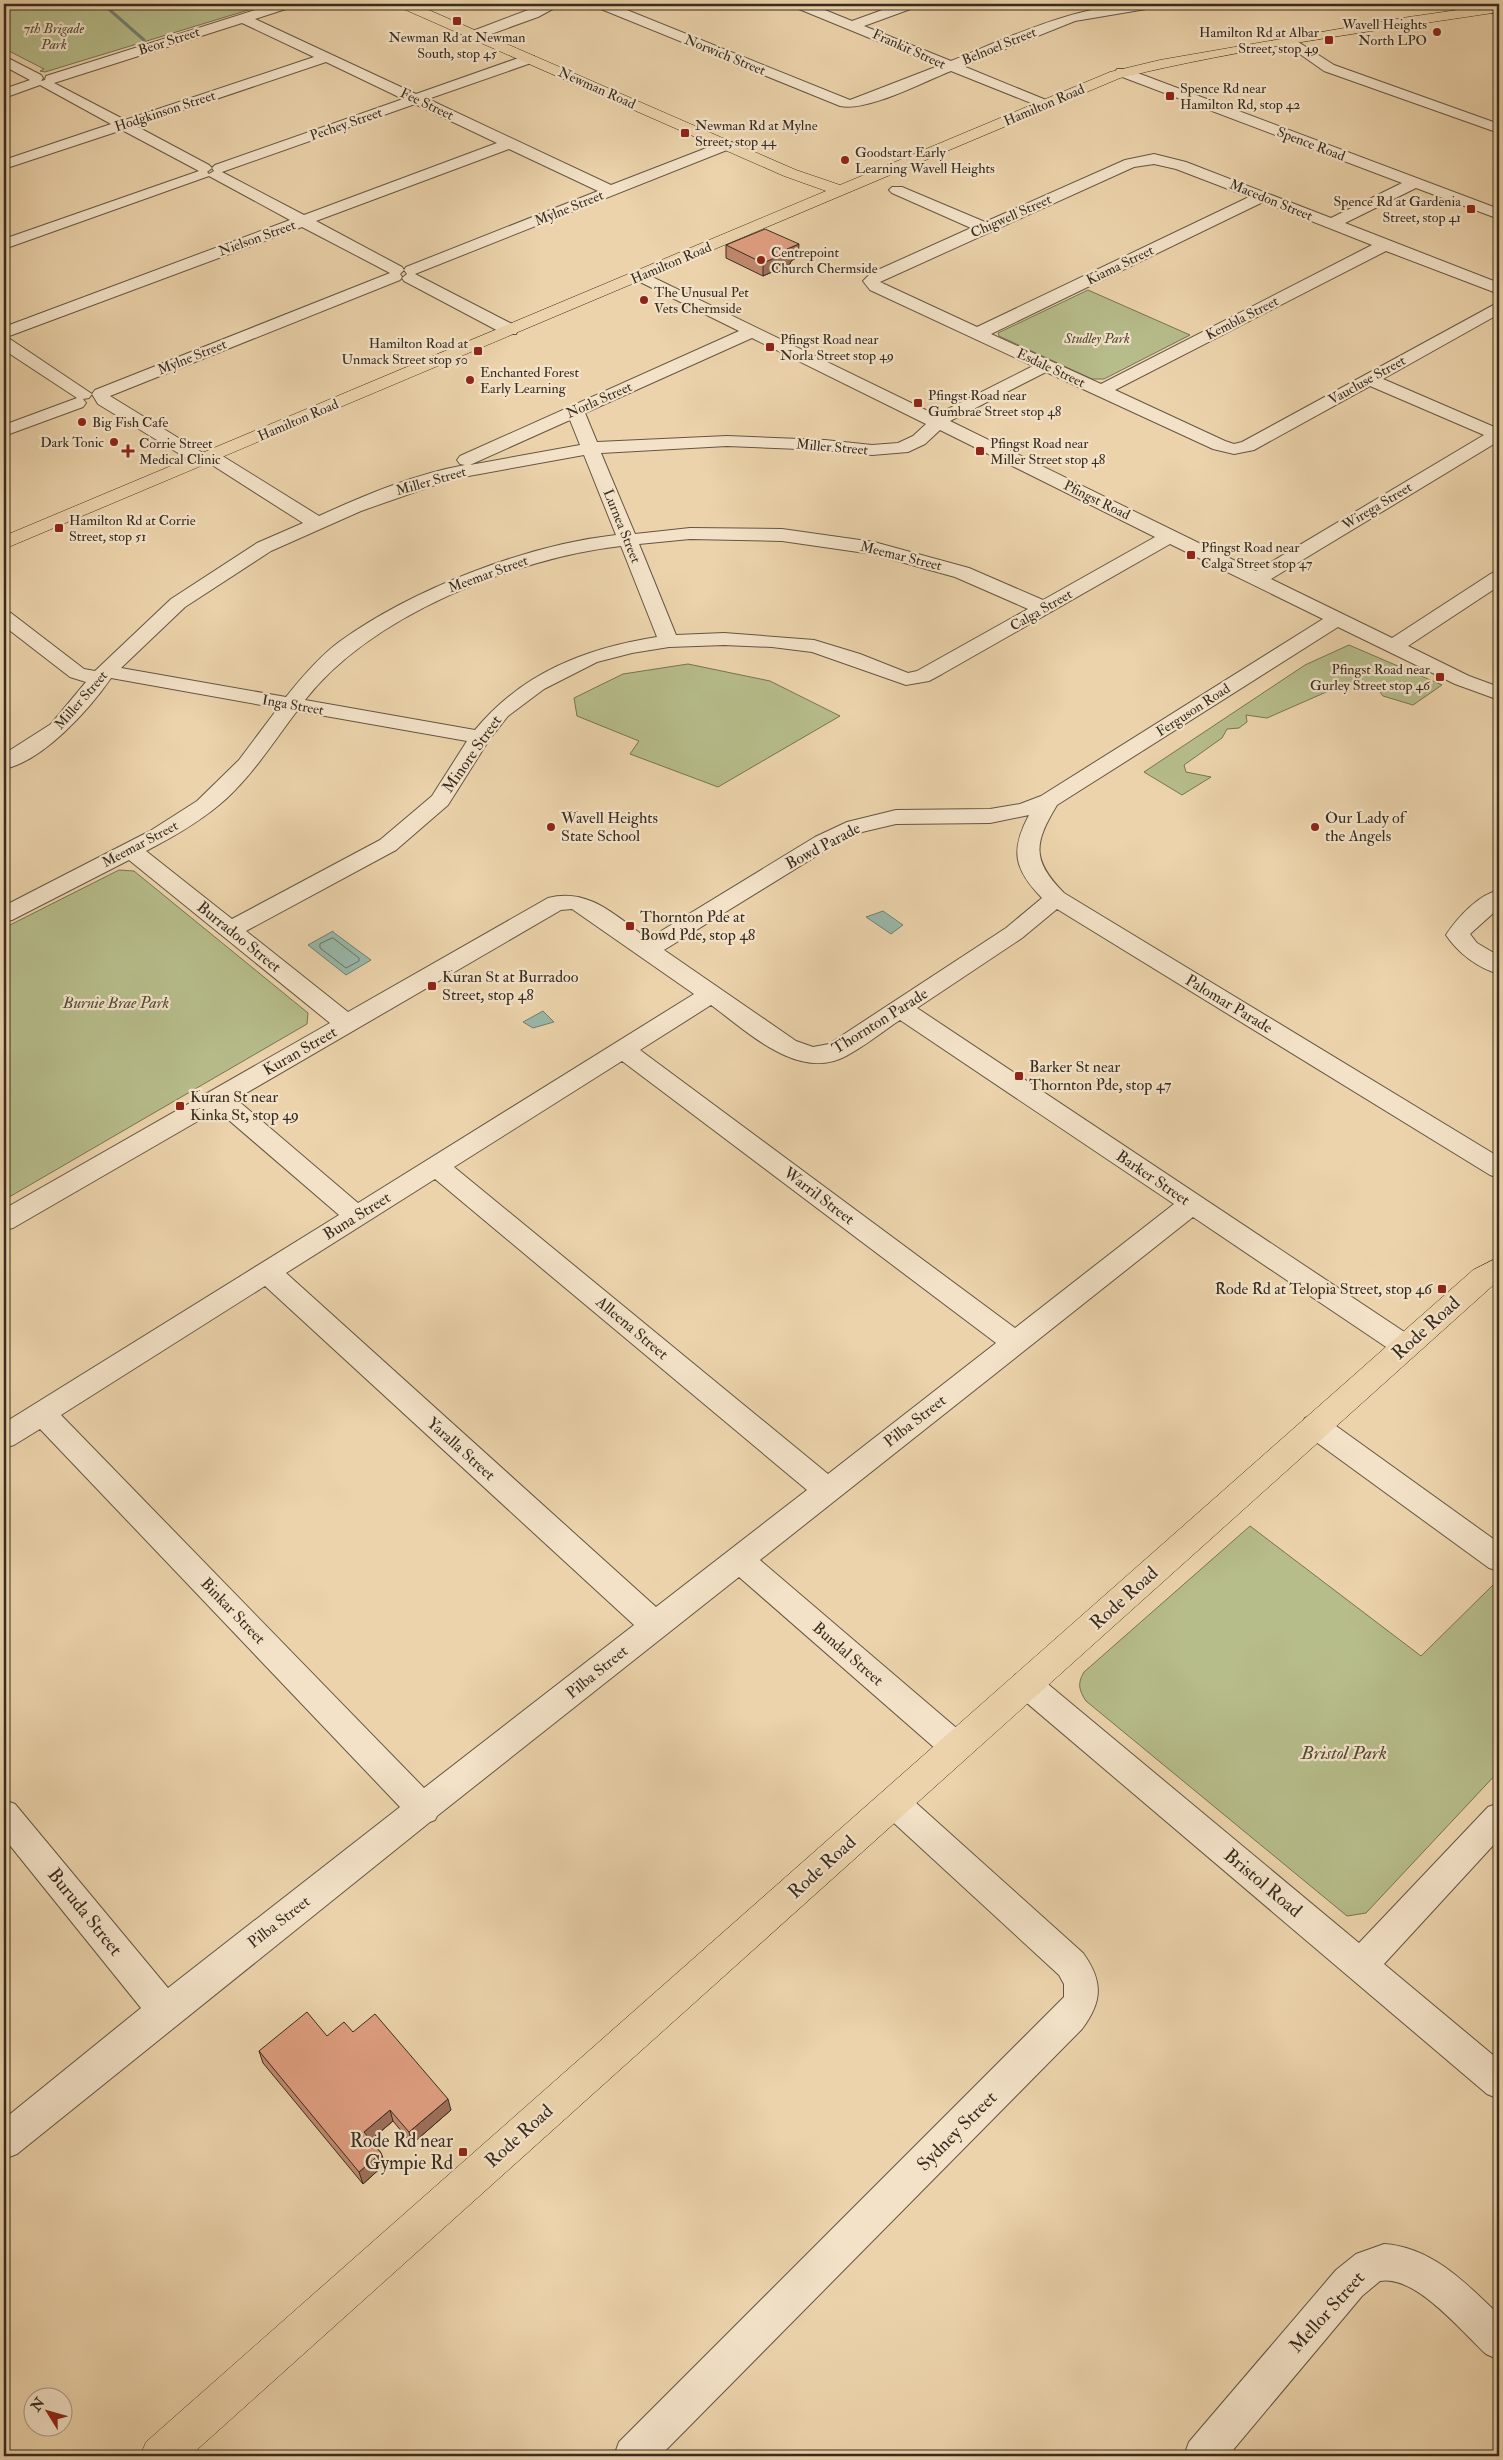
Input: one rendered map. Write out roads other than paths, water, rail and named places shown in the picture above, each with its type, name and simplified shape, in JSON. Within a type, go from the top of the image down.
[{"type":"main road","name":"Newman Road","points":[[404,4],[790,173],[797,180],[836,193]]},
{"type":"main road","name":"Hamilton Road","points":[[4,544],[174,464],[206,458],[1122,72],[1153,65],[1292,42],[1497,10]]},
{"type":"main road","name":"Rode Road","points":[[160,2456],[1315,1426],[1491,1272],[1499,1254]]},
{"type":"street","name":"Beor Street","points":[[4,94],[287,4]]},
{"type":"street","points":[[475,35],[555,4]]},
{"type":"street","name":"Norwich Street","points":[[601,4],[840,102],[850,104]]},
{"type":"street","name":"Frankit Street","points":[[799,4],[854,25],[949,67],[1046,105]]},
{"type":"street","points":[[854,25],[911,4]]},
{"type":"street","name":"Belnoel Street","points":[[850,104],[864,101],[1072,18],[1152,4]]},
{"type":"street","points":[[1478,4],[1497,10]]},
{"type":"street","name":"Fee Street","points":[[243,18],[611,192]]},
{"type":"street","points":[[1292,42],[1329,68],[1499,129]]},
{"type":"street","name":"Hodgkinson Street","points":[[4,165],[327,57]]},
{"type":"street","name":"Pechey Street","points":[[4,244],[529,59]]},
{"type":"street","points":[[4,60],[210,172],[510,330]]},
{"type":"street","name":"Spence Road","points":[[1122,72],[1499,214]]},
{"type":"street","points":[[1474,120],[1491,112]]},
{"type":"street","name":"Nielson Street","points":[[4,333],[510,143]]},
{"type":"street","name":"Mylne Street","points":[[4,431],[91,400],[726,145]]},
{"type":"street","name":"Macedon Street","points":[[1154,159],[1174,162],[1499,290]]},
{"type":"street","name":"Chigwell Street","points":[[870,281],[877,276],[1130,163],[1154,159]]},
{"type":"street","points":[[1331,224],[1414,182]]},
{"type":"street","points":[[897,190],[985,228]]},
{"type":"street","name":"Kiama Street","points":[[977,334],[1262,197]]},
{"type":"street","name":"Kembla Street","points":[[1100,391],[1384,245]]},
{"type":"street","name":"Pfingst Road","points":[[640,276],[1474,686],[1499,694]]},
{"type":"street","name":"Esdale Street","points":[[870,281],[876,287],[1100,391],[1219,445],[1234,449]]},
{"type":"street","name":"Vaucluse Street","points":[[1234,449],[1248,446],[1499,307]]},
{"type":"street","name":"Norla Street","points":[[448,474],[463,461],[753,331]]},
{"type":"street","points":[[4,333],[4,338]]},
{"type":"street","points":[[4,343],[91,400],[206,458],[317,523]]},
{"type":"street","name":"Miller Street","points":[[4,763],[29,749],[58,728],[103,675],[168,612],[191,594],[264,546],[378,498],[448,474],[591,448],[727,441],[889,450],[914,443],[944,418],[1047,365]]},
{"type":"street","points":[[1368,379],[1499,434]]},
{"type":"street","points":[[91,400],[142,444]]},
{"type":"street","name":"Lurnea Street","points":[[575,411],[669,641]]},
{"type":"street","name":"Wirega Street","points":[[1257,579],[1499,434]]},
{"type":"street","name":"Meemar Street","points":[[4,915],[178,825],[233,781],[291,704],[327,663],[344,648],[401,610],[465,579],[535,557],[627,540],[702,533],[802,536],[896,553],[957,570],[1044,608]]},
{"type":"street","name":"Calga Street","points":[[911,679],[928,674],[1170,536]]},
{"type":"street","points":[[1394,646],[1499,577]]},
{"type":"street","name":"Inga Street","points":[[4,617],[77,674],[103,675],[291,704],[480,738]]},
{"type":"street","name":"Ferguson Road","points":[[1049,801],[1338,618]]},
{"type":"street","name":"Minore Street","points":[[230,930],[388,845],[440,800],[480,738],[501,712],[537,685],[566,669],[614,651],[669,641],[724,639],[772,641],[814,646],[853,658],[899,677],[911,679]]},
{"type":"street","name":"Pfingst Road","points":[[1474,686],[1480,692],[1499,702]]},
{"type":"street","name":"Palomar Parade","points":[[1049,801],[1031,829],[1027,850],[1032,872],[1056,898],[1499,1169]]},
{"type":"street","name":"Bowd Parade","points":[[647,950],[824,842],[855,827],[896,817],[990,816],[1024,810],[1049,801]]},
{"type":"street","name":"Burradoo Street","points":[[130,850],[347,1024]]},
{"type":"street","points":[[1499,897],[1465,924],[1458,935],[1469,948],[1499,966]]},
{"type":"street","name":"Thornton Parade","points":[[572,902],[588,908],[787,1047],[812,1056],[836,1051],[901,1009],[1014,933],[1056,898]]},
{"type":"street","name":"Kuran Street","points":[[4,1221],[548,906],[572,902]]},
{"type":"street","name":"Buna Street","points":[[4,1437],[711,994]]},
{"type":"street","name":"Barker Street","points":[[901,1009],[1405,1346]]},
{"type":"street","name":"Warril Street","points":[[623,1050],[1015,1342]]},
{"type":"street","points":[[218,1097],[357,1216]]},
{"type":"street","name":"Alleena Street","points":[[436,1166],[828,1490]]},
{"type":"street","name":"Pilba Street","points":[[4,2141],[165,2011],[424,1810],[656,1625],[1192,1204]]},
{"type":"street","name":"Yaralla Street","points":[[267,1272],[656,1625]]},
{"type":"street","name":"Binkar Street","points":[[42,1413],[424,1810]]},
{"type":"street","points":[[1315,1426],[1499,1559]]},
{"type":"street","name":"Bundal Street","points":[[739,1560],[956,1748]]},
{"type":"street","name":"Bristol Road","points":[[1026,1684],[1499,2082]]},
{"type":"street","name":"Sydney Street","points":[[633,2456],[1070,2017],[1082,2000],[1082,1982],[1071,1964],[894,1803]]},
{"type":"street","name":"Buruda Street","points":[[4,1814],[165,2011]]},
{"type":"street","points":[[1360,1965],[1499,1817]]},
{"type":"street","name":"Mellor Street","points":[[1203,2456],[1349,2283],[1360,2272],[1372,2265],[1386,2262],[1404,2265],[1422,2273],[1499,2341]]},
{"type":"water","points":[[883,911],[903,925],[891,934],[866,917]]},
{"type":"water","points":[[333,931],[371,960],[346,975],[308,945]]},
{"type":"water","points":[[543,1011],[554,1022],[533,1028],[523,1022]]},
{"type":"waterway","points":[[103,4],[144,40]]},
{"type":"place","name":"Newman Rd at Newman South, stop 45","points":[[457,21]]},
{"type":"place","name":"Wavell Heights North LPO","points":[[1437,32]]},
{"type":"place","name":"Hamilton Rd at Albar Street, stop 49","points":[[1329,40]]},
{"type":"place","name":"Spence Rd near Hamilton Rd, stop 42","points":[[1170,96]]},
{"type":"place","name":"Newman Rd at Mylne Street, stop 44","points":[[685,133]]},
{"type":"place","name":"Goodstart Early Learning Wavell Heights","points":[[845,160]]},
{"type":"place","name":"Spence Rd at Gardenia Street, stop 41","points":[[1471,209]]},
{"type":"place","name":"Centrepoint Church Chermside","points":[[761,260]]},
{"type":"place","name":"The Unusual Pet Vets Chermside","points":[[644,300]]},
{"type":"place","name":"Pfingst Road near Norla Street stop 49","points":[[770,347]]},
{"type":"place","name":"Hamilton Road at Unmack Street stop 50","points":[[478,351]]},
{"type":"place","name":"Enchanted Forest Early Learning","points":[[470,380]]},
{"type":"place","name":"Pfingst Road near Gumbrae Street stop 48","points":[[918,403]]},
{"type":"place","name":"Big Fish Cafe","points":[[82,422]]},
{"type":"place","name":"Dark Tonic","points":[[114,442]]},
{"type":"place","name":"Corrie Street Medical Clinic","points":[[128,451]]},
{"type":"place","name":"Pfingst Road near Miller Street stop 48","points":[[980,451]]},
{"type":"place","name":"Hamilton Rd at Corrie Street, stop 51","points":[[59,528]]},
{"type":"place","name":"Pfingst Road near Calga Street stop 47","points":[[1191,555]]},
{"type":"place","name":"Pfingst Road near Gurley Street stop 46","points":[[1440,677]]},
{"type":"place","name":"Wavell Heights State School","points":[[551,827]]},
{"type":"place","name":"Our Lady of the Angels","points":[[1315,827]]},
{"type":"place","name":"Thornton Pde at Bowd Pde, stop 48","points":[[630,926]]},
{"type":"place","name":"Kuran St at Burradoo Street, stop 48","points":[[432,986]]},
{"type":"place","name":"Barker St near Thornton Pde, stop 47","points":[[1019,1076]]},
{"type":"place","name":"Kuran St near Kinka St, stop 49","points":[[180,1106]]},
{"type":"place","name":"Rode Rd at Telopia Street, stop 46","points":[[1442,1289]]},
{"type":"place","name":"Rode Rd near Gympie Rd","points":[[463,2152]]},
{"type":"park label","name":"7th Brigade Park","points":[[54,36]]},
{"type":"park label","name":"Studley Park","points":[[1097,338]]},
{"type":"park label","name":"Burnie Brae Park","points":[[116,1003]]},
{"type":"park label","name":"Bristol Park","points":[[1344,1753]]}]
